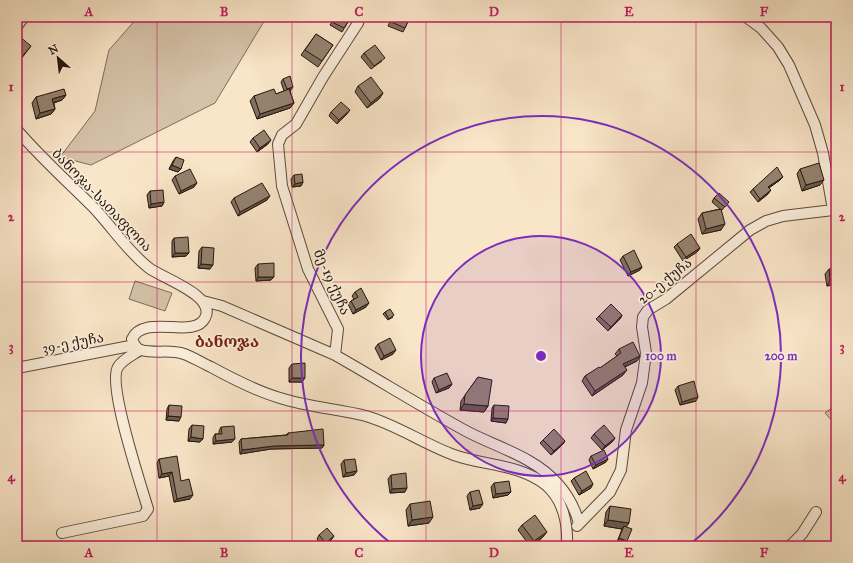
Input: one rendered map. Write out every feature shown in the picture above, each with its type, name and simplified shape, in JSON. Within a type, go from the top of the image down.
[{"type":"street","points":[[17,26],[24,17]]},
{"type":"street","name":"მე-19 ქუჩა","points":[[335,355],[338,329],[308,269],[282,186],[278,144],[282,135],[296,124],[323,77],[358,23],[360,17]]},
{"type":"street","points":[[746,17],[761,28],[778,47],[789,65],[815,125],[823,153],[835,211]]},
{"type":"street","name":"ბანოჯა-სათაფლია","points":[[17,130],[32,148],[95,209],[128,249],[150,269],[197,294],[203,301]]},
{"type":"street","name":"20-ე ქუჩა","points":[[568,535],[610,492],[621,470],[626,430],[642,383],[646,353],[642,327],[643,317],[648,310],[666,300],[750,230],[766,221],[783,216],[835,211]]},
{"type":"street","points":[[203,301],[222,306],[335,355],[466,431],[526,460],[558,483],[574,508],[579,524]]},
{"type":"street","points":[[138,348],[132,339],[135,332],[144,328],[193,326],[201,323],[206,318],[206,310],[203,301]]},
{"type":"street","points":[[62,533],[143,516],[148,509],[117,398],[115,376],[118,367],[138,348],[169,350],[184,354],[243,384],[280,398],[366,416],[393,426],[454,455],[515,469],[533,476],[547,486],[556,498],[564,514],[568,535],[568,546]]},
{"type":"street","name":"39-ე ქუჩა","points":[[17,368],[138,348]]},
{"type":"street","points":[[790,546],[802,534],[816,512]]},
{"type":"shaded area","points":[[138,17],[269,17],[263,23],[215,103],[91,165],[60,157],[95,111],[109,50]]},
{"type":"shaded area","points":[[135,281],[172,293],[165,311],[129,299]]},
{"type":"shaded area","points":[[836,405],[836,425],[825,413]]},
{"type":"building","points":[[335,17],[351,17],[344,28],[332,22]]},
{"type":"building","points":[[393,17],[410,17],[405,28],[391,22]]},
{"type":"building","points":[[316,34],[333,45],[322,61],[305,50]]},
{"type":"building","points":[[19,36],[31,46],[20,59],[17,56],[17,38]]},
{"type":"building","points":[[375,45],[385,58],[374,66],[364,53]]},
{"type":"building","points":[[290,76],[293,87],[287,89],[283,79]]},
{"type":"building","points":[[371,77],[383,93],[371,103],[358,86]]},
{"type":"building","points":[[64,89],[66,95],[52,99],[55,109],[40,113],[36,97]]},
{"type":"building","points":[[274,89],[276,94],[289,89],[294,103],[260,114],[254,96]]},
{"type":"building","points":[[341,102],[350,110],[339,120],[331,112]]},
{"type":"building","points":[[264,130],[271,140],[260,148],[253,138]]},
{"type":"building","points":[[176,157],[184,160],[181,169],[172,165]]},
{"type":"building","points":[[819,163],[824,180],[806,185],[800,169]]},
{"type":"building","points":[[777,167],[783,177],[768,187],[771,190],[760,199],[753,189]]},
{"type":"building","points":[[190,169],[197,183],[181,191],[175,176]]},
{"type":"building","points":[[302,174],[303,182],[295,184],[294,175]]},
{"type":"building","points":[[262,183],[270,196],[240,212],[234,198]]},
{"type":"building","points":[[163,190],[164,202],[151,204],[150,191]]},
{"type":"building","points":[[719,193],[729,202],[725,207],[714,198]]},
{"type":"building","points":[[721,209],[725,224],[706,229],[702,213]]},
{"type":"building","points":[[691,234],[700,248],[686,257],[677,244]]},
{"type":"building","points":[[188,237],[189,253],[175,253],[174,238]]},
{"type":"building","points":[[202,247],[214,248],[213,265],[201,264]]},
{"type":"building","points":[[634,250],[642,267],[631,272],[623,256]]},
{"type":"building","points":[[274,263],[274,277],[258,277],[258,264]]},
{"type":"building","points":[[836,268],[836,279],[830,280],[829,269]]},
{"type":"building","points":[[361,288],[369,303],[356,310],[351,301],[358,297],[355,292]]},
{"type":"building","points":[[611,304],[622,315],[611,327],[599,316]]},
{"type":"building","points":[[390,309],[394,315],[389,319],[385,312]]},
{"type":"building","points":[[390,338],[396,350],[384,356],[378,344]]},
{"type":"building","points":[[633,342],[640,356],[623,364],[627,370],[595,391],[585,376],[599,367],[600,368],[621,353],[619,349]]},
{"type":"building","points":[[305,363],[305,378],[292,378],[292,364]]},
{"type":"building","points":[[447,373],[452,384],[439,390],[434,378]]},
{"type":"building","points":[[478,377],[492,380],[488,406],[464,404],[465,395]]},
{"type":"building","points":[[694,381],[698,397],[682,402],[678,386]]},
{"type":"building","points":[[169,405],[182,406],[181,417],[168,416]]},
{"type":"building","points":[[494,405],[509,406],[508,419],[493,418]]},
{"type":"building","points":[[192,425],[204,426],[203,439],[191,437]]},
{"type":"building","points":[[604,425],[615,438],[605,446],[594,434]]},
{"type":"building","points":[[234,426],[235,439],[216,441],[215,434],[222,434],[221,427]]},
{"type":"building","points":[[323,429],[324,445],[274,446],[242,450],[241,439],[288,435],[288,433]]},
{"type":"building","points":[[554,429],[565,441],[554,451],[543,440]]},
{"type":"building","points":[[604,450],[608,459],[596,465],[591,456]]},
{"type":"building","points":[[177,456],[181,481],[189,479],[193,495],[177,499],[172,472],[162,474],[159,459]]},
{"type":"building","points":[[355,459],[357,471],[346,473],[344,460]]},
{"type":"building","points":[[586,471],[593,484],[582,491],[574,478]]},
{"type":"building","points":[[406,473],[407,488],[392,489],[391,475]]},
{"type":"building","points":[[509,481],[511,492],[496,494],[494,483]]},
{"type":"building","points":[[479,490],[483,504],[473,506],[470,492]]},
{"type":"building","points":[[430,501],[433,517],[412,520],[410,504]]},
{"type":"building","points":[[610,506],[631,509],[629,523],[608,520]]},
{"type":"building","points":[[535,515],[547,532],[534,541],[522,525]]},
{"type":"building","points":[[624,526],[632,529],[627,541],[619,538]]},
{"type":"building","points":[[327,528],[334,536],[326,543],[319,535]]},
{"type":"district","name":"ბანოჯა","points":[[227,341]]}]
